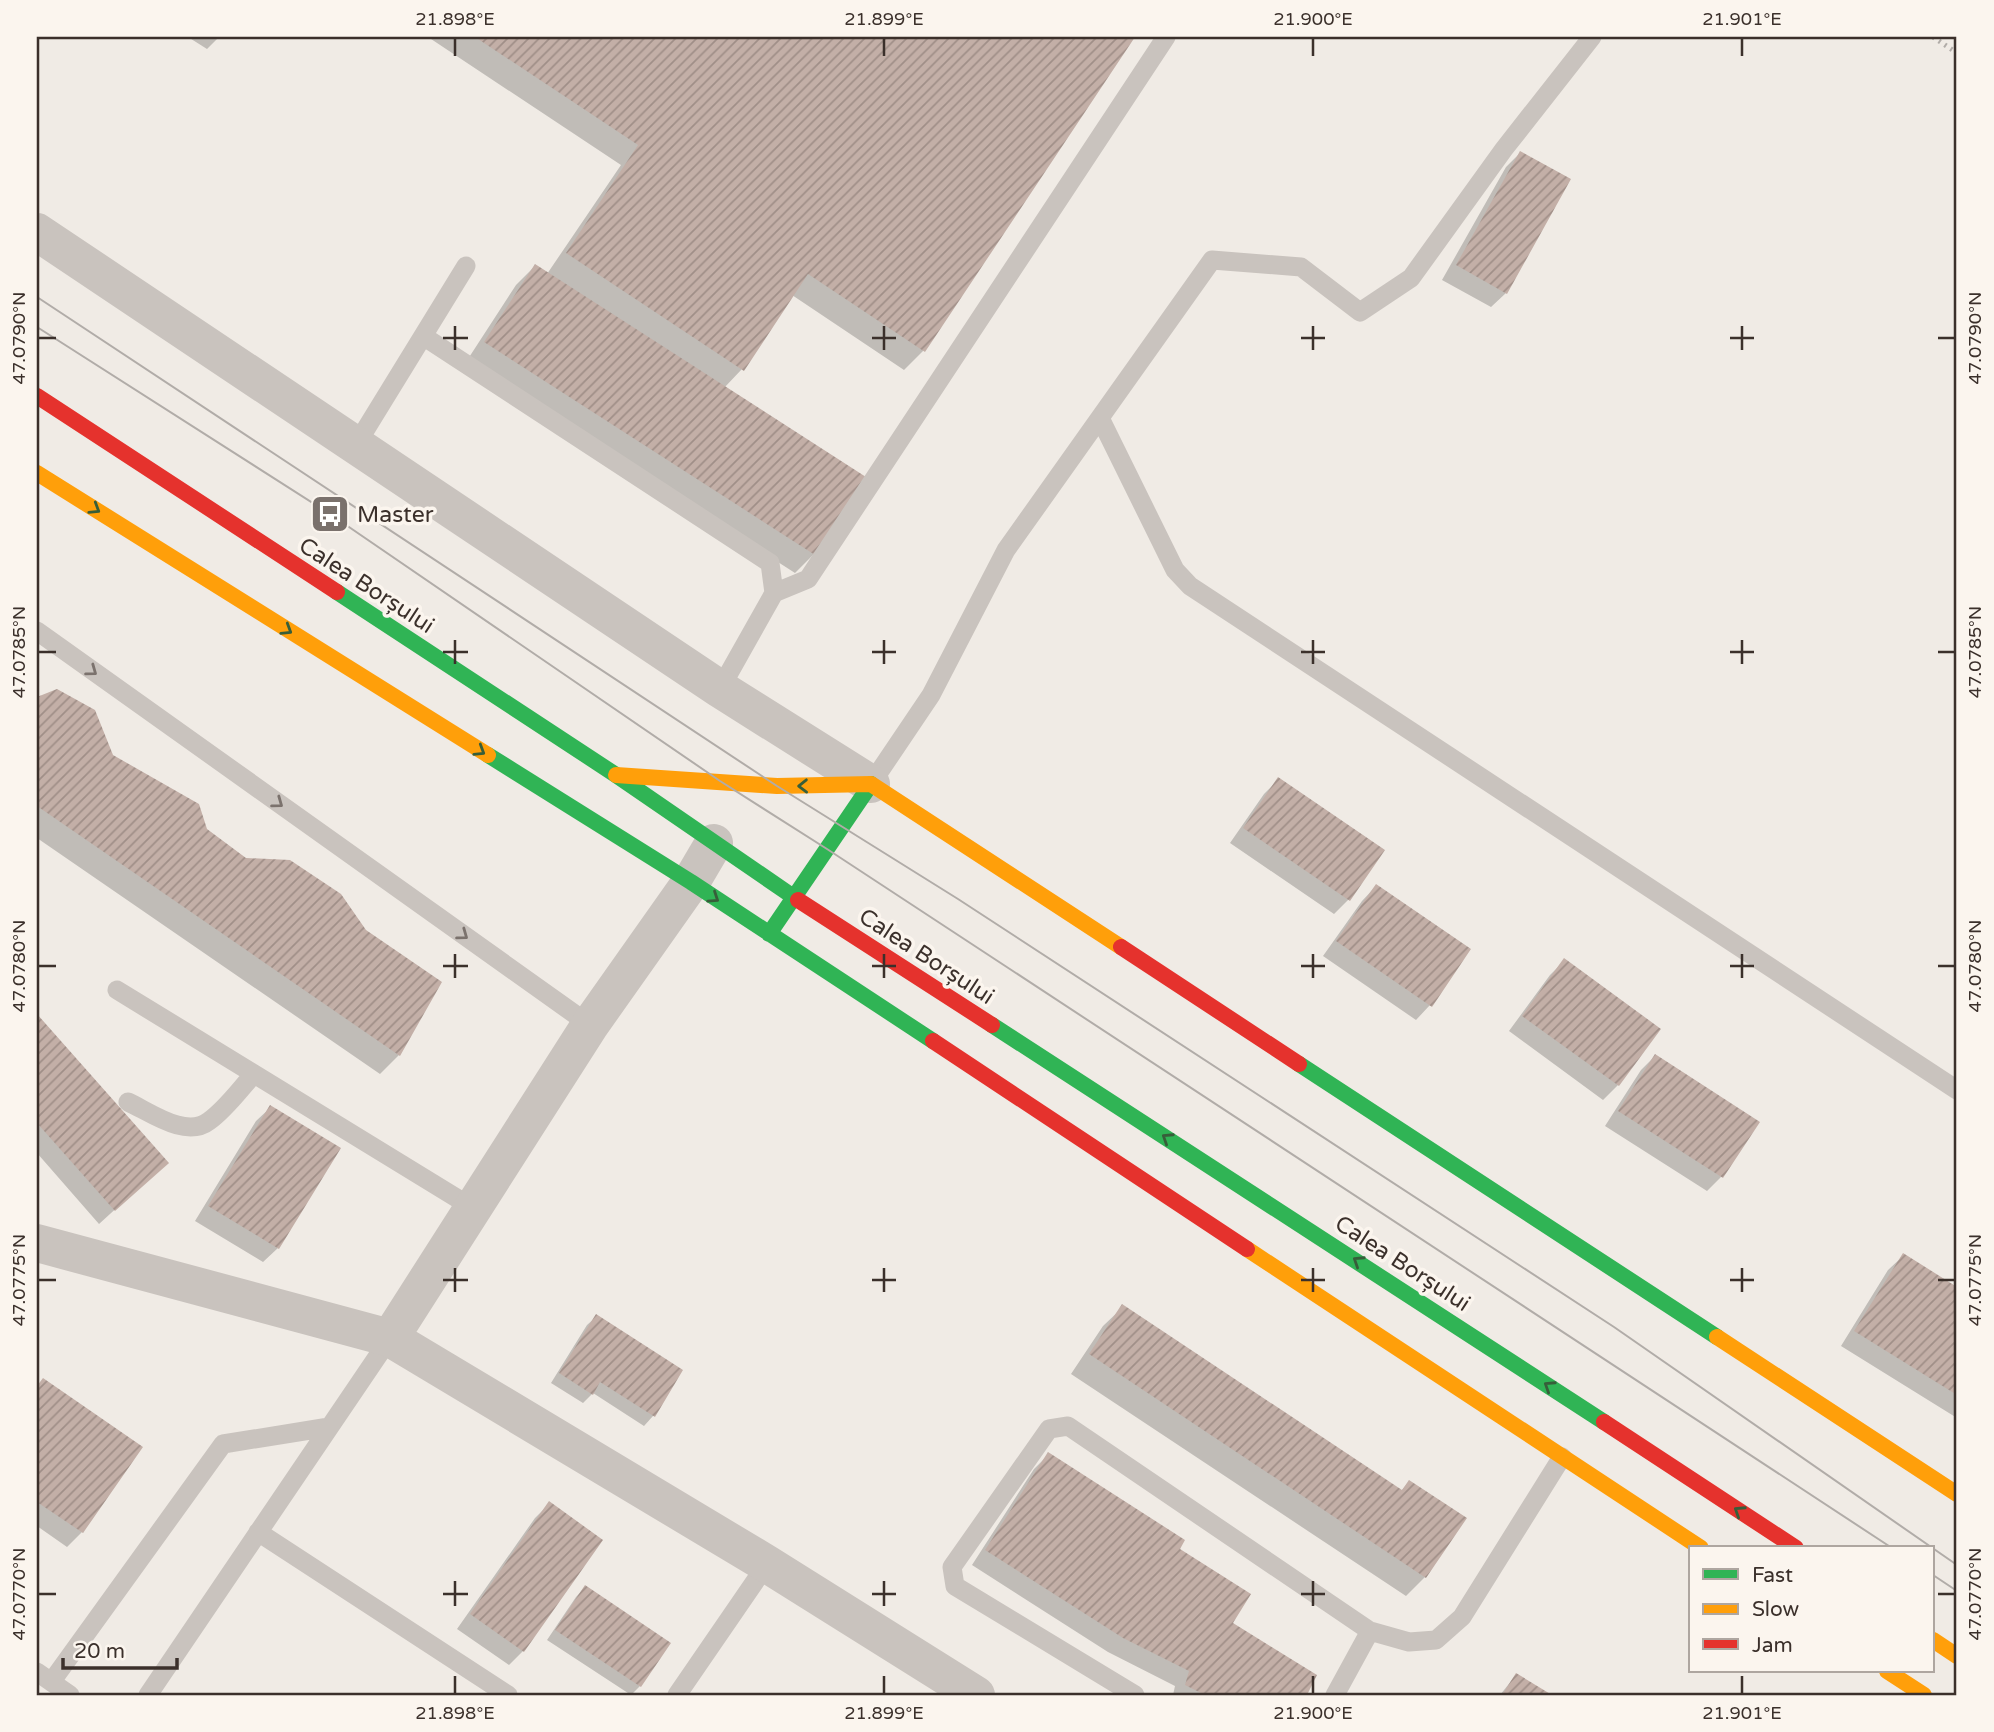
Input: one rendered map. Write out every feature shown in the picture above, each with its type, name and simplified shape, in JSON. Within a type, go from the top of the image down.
[{"type":"main road","name":"Calea Borșului","points":[[37,396],[616,775],[794,897],[1392,1282],[1793,1546]]},
{"type":"main road","points":[[37,472],[691,882],[1697,1546]]},
{"type":"main road","points":[[616,775],[777,786],[871,784],[1957,1494]]},
{"type":"main road","points":[[769,934],[871,784]]},
{"type":"main road","points":[[1934,1641],[1957,1656]]},
{"type":"main road","points":[[1889,1672],[1924,1695]]},
{"type":"street","points":[[37,232],[720,689],[871,784]]},
{"type":"street","points":[[390,1338],[590,1026],[691,882],[714,843]]},
{"type":"street","points":[[37,1243],[390,1338],[767,1564],[976,1695]]},
{"type":"lane","points":[[774,593],[808,579],[1166,37]]},
{"type":"lane","points":[[871,784],[930,695],[1006,550],[1212,260],[1301,267],[1360,312],[1411,278],[1504,149],[1592,37]]},
{"type":"lane","points":[[356,445],[466,266]]},
{"type":"lane","points":[[423,336],[770,563],[774,593],[720,689]]},
{"type":"lane","points":[[1100,418],[1175,570],[1191,586],[1957,1090]]},
{"type":"lane","points":[[37,631],[590,1026]]},
{"type":"lane","points":[[117,990],[473,1208]]},
{"type":"lane","points":[[128,1102],[176,1125],[191,1127],[208,1123],[254,1074]]},
{"type":"lane","points":[[148,1695],[390,1338]]},
{"type":"lane","points":[[1135,1695],[956,1586],[952,1567],[1048,1429],[1068,1426],[1370,1631],[1409,1642],[1436,1640],[1462,1617],[1562,1457]]},
{"type":"lane","points":[[70,1695],[44,1676],[223,1444],[329,1427]]},
{"type":"lane","points":[[258,1532],[508,1695]]},
{"type":"lane","points":[[677,1695],[767,1564]]},
{"type":"lane","points":[[1335,1695],[1370,1631]]},
{"type":"building","points":[[475,37],[1135,37],[925,352],[808,274],[744,371],[566,253],[638,145]]},
{"type":"building","points":[[1520,151],[1571,179],[1507,294],[1456,265]]},
{"type":"building","points":[[535,264],[866,477],[815,555],[484,342]]},
{"type":"building","points":[[57,689],[95,710],[113,755],[199,804],[207,829],[246,858],[290,860],[341,894],[366,930],[442,982],[400,1056],[37,806],[37,697]]},
{"type":"building","points":[[1278,777],[1385,850],[1350,901],[1243,828]]},
{"type":"building","points":[[1376,884],[1471,949],[1432,1007],[1336,941]]},
{"type":"building","points":[[1564,958],[1661,1029],[1619,1086],[1522,1016]]},
{"type":"building","points":[[37,1014],[169,1163],[115,1211],[37,1123]]},
{"type":"building","points":[[1655,1054],[1760,1122],[1723,1178],[1618,1111]]},
{"type":"building","points":[[270,1105],[341,1148],[279,1249],[208,1206]]},
{"type":"building","points":[[1903,1253],[1957,1287],[1957,1395],[1854,1331]]},
{"type":"building","points":[[1122,1304],[1402,1490],[1409,1480],[1467,1518],[1426,1578],[1089,1354]]},
{"type":"building","points":[[596,1314],[683,1370],[655,1417],[600,1382],[593,1395],[559,1373]]},
{"type":"building","points":[[43,1378],[143,1447],[83,1533],[37,1502],[37,1386]]},
{"type":"building","points":[[1048,1452],[1185,1540],[1180,1549],[1251,1594],[1233,1623],[1317,1675],[1307,1695],[1205,1695],[1185,1685],[1189,1671],[1123,1638],[985,1550]]},
{"type":"building","points":[[549,1501],[603,1540],[524,1652],[470,1614]]},
{"type":"building","points":[[585,1585],[671,1643],[641,1687],[555,1630]]},
{"type":"building","points":[[1516,1673],[1552,1695],[1502,1695]]},
{"type":"tram line","points":[[37,297],[777,786],[958,899],[1614,1327],[1930,1546]]},
{"type":"tram line","points":[[37,327],[330,514],[720,781],[1889,1546]]},
{"type":"tram line","points":[[1934,1549],[1957,1565]]},
{"type":"tram line","points":[[1934,1576],[1957,1591]]},
{"type":"railway","points":[[1933,37],[1957,53]]},
{"type":"traffic: fast","points":[[337,592],[616,775],[798,900]]},
{"type":"traffic: fast","points":[[488,755],[691,882],[933,1041]]},
{"type":"traffic: fast","points":[[769,934],[871,784]]},
{"type":"traffic: fast","points":[[992,1025],[1604,1422]]},
{"type":"traffic: fast","points":[[1299,1064],[1717,1337]]},
{"type":"traffic: slow","points":[[37,473],[488,755]]},
{"type":"traffic: slow","points":[[616,775],[777,786],[871,784],[1121,947]]},
{"type":"traffic: slow","points":[[1247,1249],[1698,1546]]},
{"type":"traffic: slow","points":[[1717,1337],[1957,1494]]},
{"type":"traffic: slow","points":[[1934,1641],[1957,1656]]},
{"type":"traffic: slow","points":[[1889,1672],[1924,1695]]},
{"type":"traffic: jam","points":[[37,396],[337,592]]},
{"type":"traffic: jam","points":[[798,900],[992,1025]]},
{"type":"traffic: jam","points":[[1121,947],[1299,1064]]},
{"type":"traffic: jam","points":[[933,1041],[1247,1249]]},
{"type":"traffic: jam","points":[[1604,1422],[1793,1546]]},
{"type":"place","name":"Master","points":[[330,514]]}]
